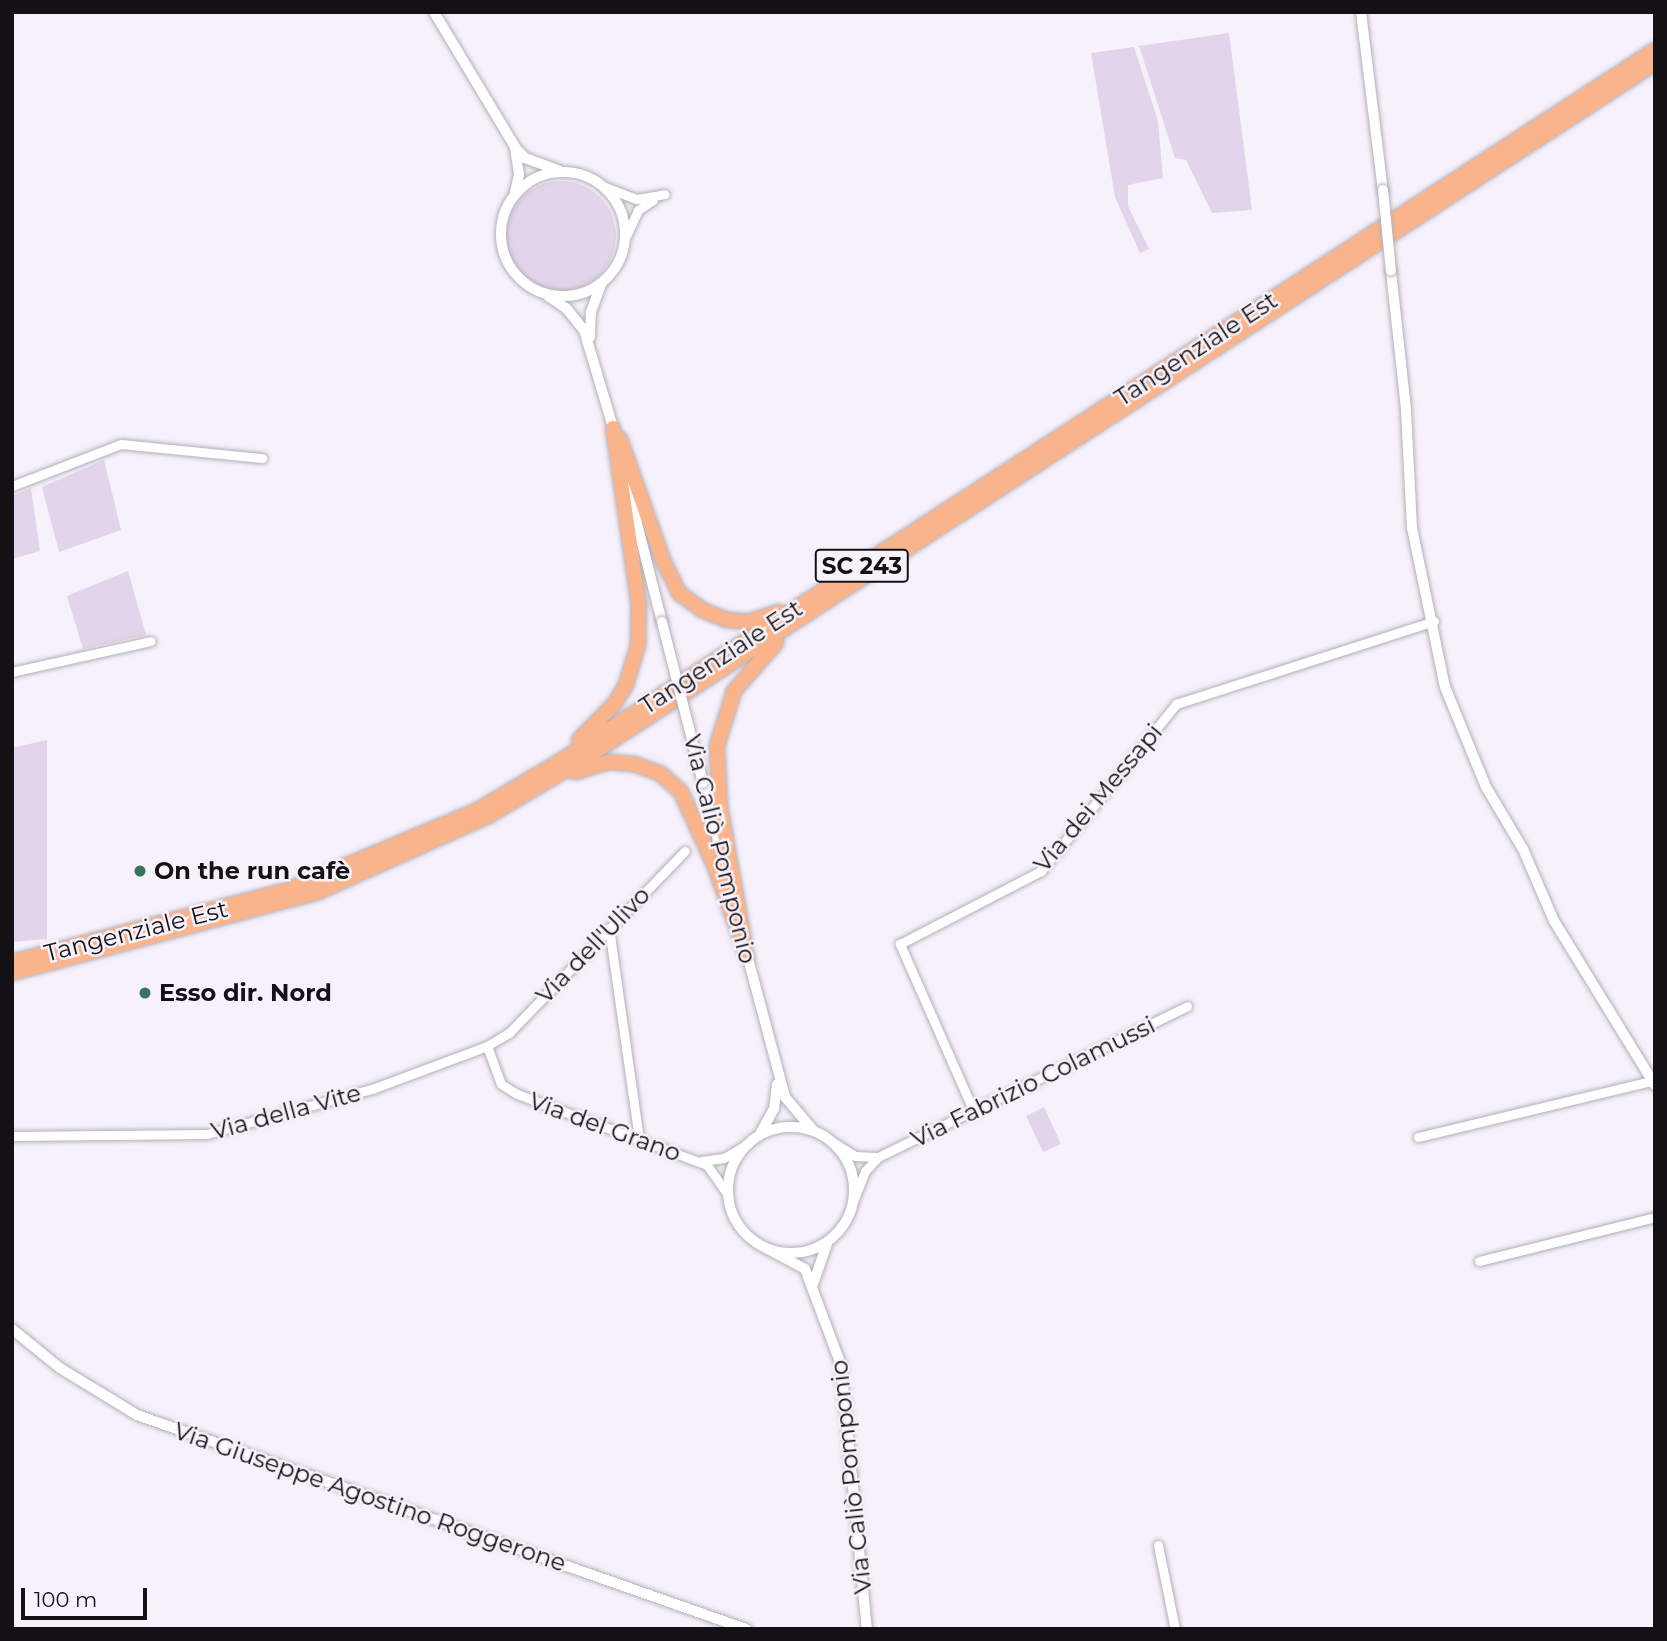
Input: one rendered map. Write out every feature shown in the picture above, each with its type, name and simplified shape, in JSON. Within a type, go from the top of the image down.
[{"type":"highway","name":"Tangenziale Est","points":[[12,962],[288,890],[430,833],[500,797],[1655,50]]},
{"type":"highway","name":"Tangenziale Est","points":[[12,973],[306,896],[490,815],[860,580],[1655,63]]},
{"type":"highway","points":[[612,424],[671,580],[702,610],[727,620],[760,619],[870,560]]},
{"type":"highway","points":[[500,797],[591,730],[615,703],[633,664],[639,606],[612,424]]},
{"type":"highway","points":[[744,941],[715,765],[726,707],[743,676],[768,649],[860,580]]},
{"type":"highway","points":[[490,815],[593,765],[634,764],[660,774],[681,792],[692,813],[747,957]]},
{"type":"street","name":"Via Caliò Pomponio","points":[[434,12],[515,147],[537,164],[561,172],[577,173],[605,187]]},
{"type":"street","points":[[1361,12],[1406,410],[1410,512],[1434,621],[1445,687],[1486,786],[1522,849],[1554,921],[1653,1083],[1418,1137]]},
{"type":"street","name":"Via Caliò Pomponio","points":[[515,147],[519,174],[501,228],[507,262],[530,288],[545,295],[575,317],[591,346],[775,1067],[789,1106],[814,1131],[831,1141],[852,1174],[853,1201]]},
{"type":"street","points":[[513,196],[527,183],[561,172]]},
{"type":"street","points":[[605,187],[621,209],[626,236]]},
{"type":"street","points":[[605,187],[637,199],[665,194],[638,210],[626,236]]},
{"type":"street","name":"Via Caliò Pomponio","points":[[591,346],[591,312],[601,284],[619,263],[626,236]]},
{"type":"street","points":[[545,295],[575,296],[601,284]]},
{"type":"street","points":[[12,486],[121,444],[262,458]]},
{"type":"street","name":"Via dei Messapi","points":[[974,1112],[900,944],[1041,871],[1176,704],[1434,621]]},
{"type":"street","points":[[12,672],[151,641]]},
{"type":"street","name":"Via dell'Ulivo","points":[[486,1046],[500,1039],[685,851]]},
{"type":"street","points":[[608,928],[639,1139]]},
{"type":"street","name":"Via Fabrizio Colamussi","points":[[878,1157],[1187,1006]]},
{"type":"street","name":"Via del Grano","points":[[486,1046],[501,1084],[517,1094],[693,1159]]},
{"type":"street","name":"Via della Vite","points":[[12,1136],[208,1134],[372,1089],[486,1046]]},
{"type":"street","name":"Via Caliò Pomponio","points":[[759,1136],[774,1109],[775,1067]]},
{"type":"street","name":"Via Caliò Pomponio","points":[[814,1131],[784,1127],[759,1136],[749,1143],[733,1165],[727,1194],[741,1229],[768,1249],[800,1264],[814,1287],[841,1365],[867,1629]]},
{"type":"street","points":[[831,1141],[861,1158],[878,1157]]},
{"type":"street","points":[[693,1159],[724,1158],[749,1143]]},
{"type":"street","points":[[814,1287],[813,1274],[829,1240],[841,1228],[864,1171],[878,1157]]},
{"type":"street","points":[[693,1159],[714,1169],[727,1194]]},
{"type":"street","points":[[1479,1261],[1655,1217]]},
{"type":"street","points":[[768,1249],[800,1252],[829,1240]]},
{"type":"street","name":"Via Giuseppe Agostino Roggerone","points":[[12,1330],[60,1368],[136,1415],[746,1629]]},
{"type":"street","points":[[1158,1545],[1175,1629]]},
{"type":"shaded area","points":[[1229,33],[1252,210],[1212,213],[1186,160],[1175,158],[1139,46]]},
{"type":"shaded area","points":[[1134,47],[1158,121],[1163,178],[1128,185],[1128,206],[1149,249],[1140,253],[1115,197],[1091,53]]},
{"type":"shaded area","points":[[561,181],[582,185],[600,197],[612,215],[616,236],[612,257],[600,275],[582,287],[561,291],[540,287],[522,275],[510,257],[506,236],[510,215],[522,197],[540,185]]},
{"type":"shaded area","points":[[104,460],[121,530],[59,552],[42,487]]},
{"type":"shaded area","points":[[31,488],[40,551],[12,559],[12,496]]},
{"type":"shaded area","points":[[128,571],[146,635],[83,649],[67,596]]},
{"type":"shaded area","points":[[47,740],[47,939],[12,942],[12,748]]},
{"type":"shaded area","points":[[1044,1107],[1061,1144],[1043,1152],[1026,1116]]},
{"type":"place","name":"On the run cafè","points":[[140,871]]},
{"type":"place","name":"Esso dir. Nord","points":[[145,993]]}]
